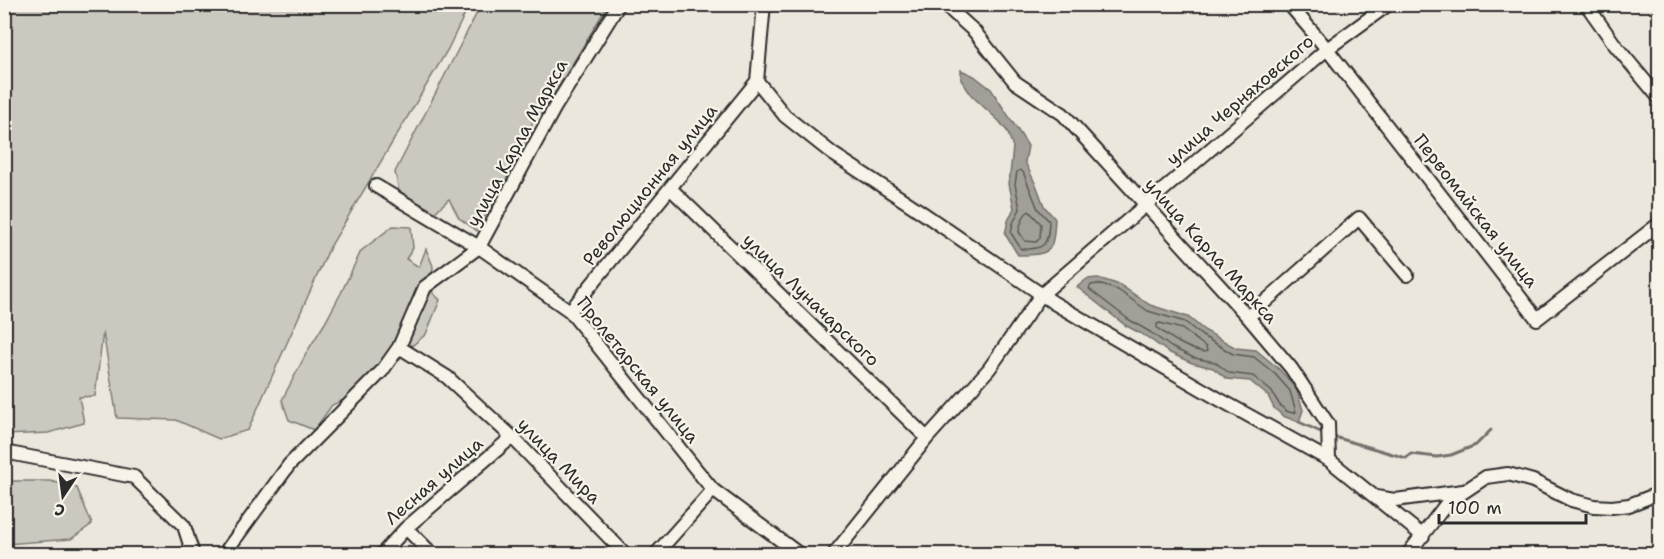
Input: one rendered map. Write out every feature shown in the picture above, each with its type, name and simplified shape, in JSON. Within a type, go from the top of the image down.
[{"type":"street","name":"улица Карла Маркса","points":[[224,555],[289,465],[382,370],[399,347],[425,287],[479,247],[555,107],[619,4]]},
{"type":"street","points":[[764,4],[757,81],[785,116],[833,154],[1041,295],[1217,398],[1329,460],[1423,536]]},
{"type":"street","name":"улица Карла Маркса","points":[[944,4],[974,31],[1016,82],[1062,114],[1248,317],[1291,368],[1328,424],[1329,460]]},
{"type":"street","name":"Первомайская улица","points":[[1289,4],[1327,49],[1537,319],[1659,223]]},
{"type":"street","name":"улица Черняховского","points":[[1146,205],[1327,49],[1389,4]]},
{"type":"street","points":[[1586,4],[1615,45],[1659,99]]},
{"type":"street","name":"Революционная улица","points":[[570,311],[757,81]]},
{"type":"street","name":"Пролетарская улица","points":[[376,186],[479,247],[570,311],[713,490],[800,555]]},
{"type":"street","name":"улица Луначарского","points":[[670,188],[927,438]]},
{"type":"street","points":[[834,555],[927,438],[989,369],[1041,295],[1146,205]]},
{"type":"street","points":[[1248,317],[1359,218],[1407,275]]},
{"type":"street","name":"улица Мира","points":[[399,347],[447,377],[512,437],[625,555]]},
{"type":"street","name":"Лесная улица","points":[[382,555],[406,528],[512,437]]},
{"type":"street","points":[[4,452],[134,477],[184,526],[194,555]]},
{"type":"street","points":[[1408,555],[1447,503],[1486,477],[1508,474],[1533,481],[1571,500],[1594,506],[1629,505],[1659,493]]},
{"type":"street","points":[[656,555],[713,490]]},
{"type":"street","points":[[1374,496],[1395,500],[1467,490]]},
{"type":"street","points":[[406,528],[432,555]]},
{"type":"shaded area","points":[[5,4],[469,5],[448,49],[330,247],[248,430],[219,439],[176,420],[117,418],[103,332],[95,396],[79,397],[84,423],[48,433],[5,435]]},
{"type":"shaded area","points":[[481,5],[608,5],[541,116],[534,111],[530,137],[477,231],[459,218],[449,199],[434,213],[399,191],[395,172]]},
{"type":"shaded area","points":[[393,226],[411,227],[413,248],[406,259],[419,267],[426,249],[433,266],[431,291],[440,300],[426,334],[413,345],[399,347],[361,392],[332,405],[314,430],[289,420],[282,400],[341,293],[361,251]]},
{"type":"shaded area","points":[[5,480],[50,481],[77,488],[92,524],[71,539],[5,544]]},
{"type":"water","points":[[961,70],[974,76],[991,89],[1028,146],[1025,162],[1044,206],[1055,219],[1051,245],[1044,252],[1018,255],[1005,234],[1014,208],[1009,184],[1013,147],[1007,131],[972,96],[961,80]]},
{"type":"water","points":[[1098,278],[1120,285],[1150,305],[1188,317],[1204,330],[1236,348],[1256,350],[1279,369],[1296,388],[1303,410],[1299,422],[1283,416],[1274,408],[1268,396],[1250,381],[1227,379],[1213,368],[1192,363],[1168,352],[1125,325],[1077,287],[1087,279]]},
{"type":"waterway","points":[[1299,422],[1325,434]]},
{"type":"waterway","points":[[1331,436],[1406,458],[1411,454],[1437,457],[1451,455],[1476,445],[1491,430]]}]
